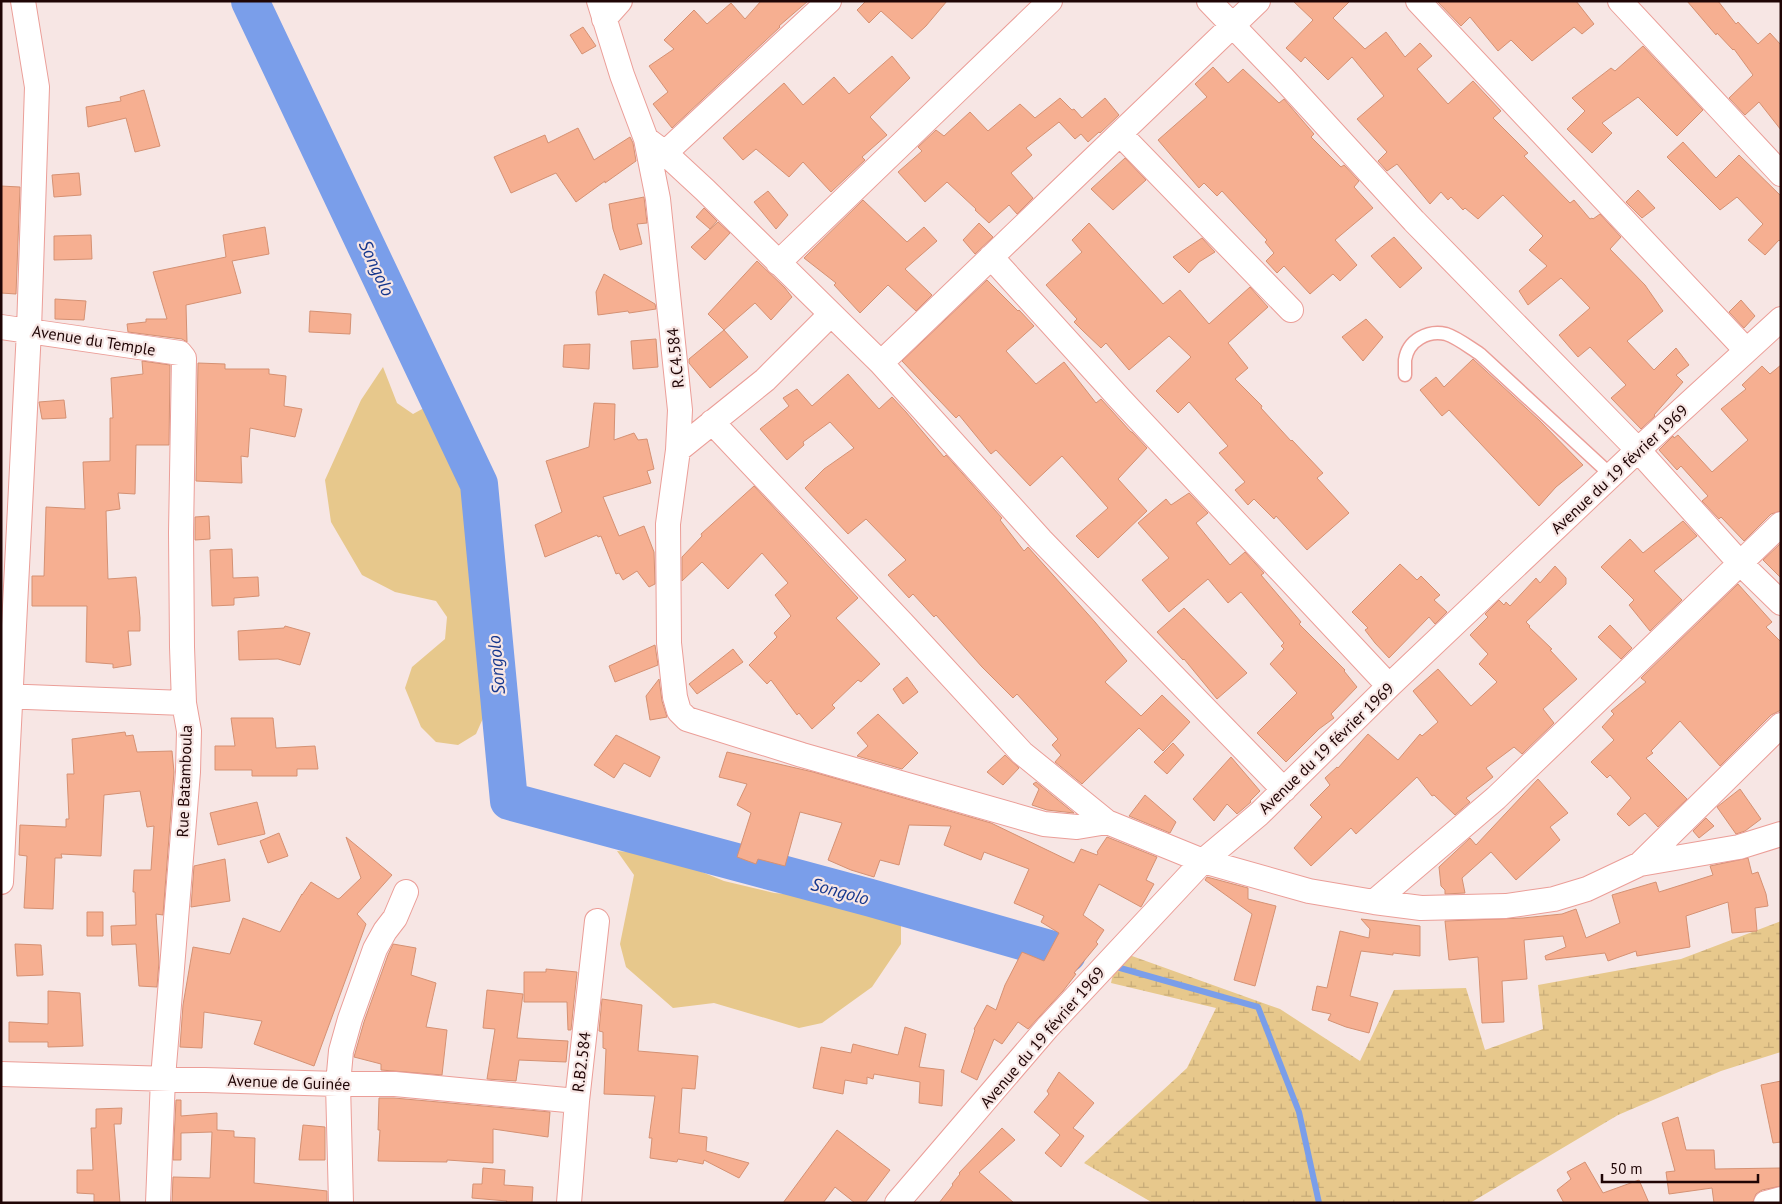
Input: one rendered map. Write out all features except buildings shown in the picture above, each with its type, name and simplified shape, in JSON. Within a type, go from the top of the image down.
[{"type":"street","points":[[1,882],[6,696],[29,330],[37,87],[23,1]]},
{"type":"street","points":[[601,10],[620,1]]},
{"type":"street","points":[[665,153],[829,1]]},
{"type":"street","points":[[778,263],[1050,1]]},
{"type":"street","points":[[1208,1],[1283,78],[1414,221],[1638,450],[1739,562],[1781,604]]},
{"type":"street","points":[[881,364],[1258,1]]},
{"type":"street","points":[[1418,1],[1746,350]]},
{"type":"street","points":[[1620,1],[1781,174]]},
{"type":"street","name":"R.C4.584","points":[[601,10],[646,140],[658,199],[679,400],[678,450],[668,524],[669,643],[675,697],[679,711],[687,719],[802,756],[1044,824],[1077,827],[1107,822]]},
{"type":"street","points":[[1120,134],[1291,310]]},
{"type":"street","points":[[646,140],[665,153],[881,364],[1040,540],[1284,790]]},
{"type":"street","points":[[991,257],[1121,400],[1389,686]]},
{"type":"street","points":[[678,450],[764,380],[830,315]]},
{"type":"street","name":"Avenue du 19 février 1969","points":[[897,1203],[1048,1028],[1203,861],[1284,790],[1389,686],[1638,450],[1781,319]]},
{"type":"street","name":"Avenue du Temple","points":[[1,327],[180,353],[184,358]]},
{"type":"street","name":"Rue Batamboula","points":[[158,1203],[162,1078],[188,772],[188,731],[184,703],[182,647],[180,533],[184,358]]},
{"type":"street","points":[[712,422],[1022,753],[1107,822],[1203,861],[1309,891],[1374,902],[1421,908],[1506,906],[1554,899],[1587,889],[1640,864],[1739,847],[1781,834]]},
{"type":"street","points":[[1374,902],[1496,798],[1739,562],[1781,524]]},
{"type":"street","points":[[6,696],[184,703]]},
{"type":"street","points":[[1640,864],[1781,725]]},
{"type":"street","points":[[341,1203],[338,1084],[341,1051],[350,1019],[375,949],[395,918],[406,892]]},
{"type":"street","name":"R.B2.584","points":[[569,1203],[576,1101],[597,921]]},
{"type":"street","name":"Avenue de Guinée","points":[[1,1074],[395,1084],[576,1101]]},
{"type":"street","points":[[1766,1203],[1781,1199]]},
{"type":"lane","points":[[1405,375],[1405,359],[1407,354],[1421,336],[1434,333],[1446,334],[1480,354],[1611,476]]},
{"type":"green space","points":[[383,367],[397,403],[413,414],[433,403],[471,483],[486,658],[484,716],[476,734],[458,745],[436,742],[421,727],[405,688],[412,667],[445,639],[447,617],[436,601],[395,592],[362,575],[331,522],[325,480],[361,400]]},
{"type":"green space","points":[[617,851],[658,854],[724,881],[774,893],[871,901],[891,908],[901,924],[901,944],[872,987],[822,1023],[799,1028],[714,1003],[673,1008],[626,967],[620,944],[634,875]]},
{"type":"green space","points":[[1781,921],[1781,1052],[1721,1071],[1618,1115],[1470,1203],[1153,1203],[1084,1163],[1187,1068],[1216,1008],[1111,983],[1118,951],[1280,1009],[1360,1061],[1394,990],[1466,988],[1485,1050],[1543,1029],[1538,985],[1681,959]]},
{"type":"waterway","name":"Songolo","points":[[250,1],[479,484],[509,801],[871,898],[1067,954]]},
{"type":"waterway","points":[[1113,966],[1258,1007],[1299,1112],[1319,1203]]}]
